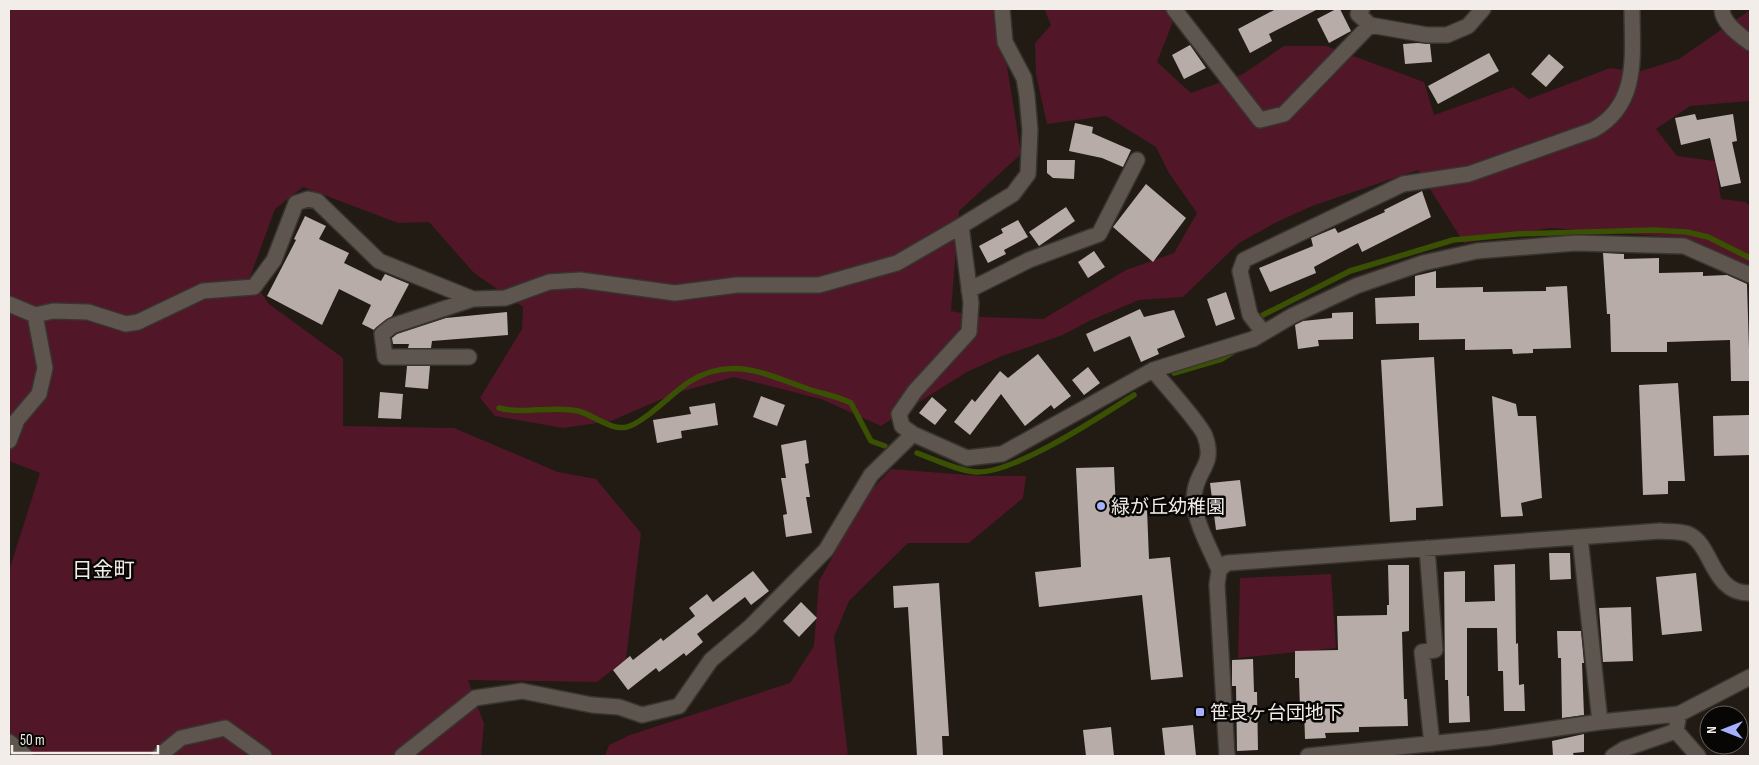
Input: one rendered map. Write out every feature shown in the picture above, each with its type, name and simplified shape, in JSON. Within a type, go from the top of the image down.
[{"type":"street","points":[[469,357],[385,357],[382,334],[392,326],[473,299],[505,298],[549,282],[580,280],[675,293],[737,285],[819,285],[897,263],[1013,194],[1028,174],[1030,130],[1024,78],[1005,42],[1002,9]]},
{"type":"street","points":[[1174,9],[1260,120],[1284,114],[1370,25]]},
{"type":"street","points":[[1362,9],[1358,14],[1370,25],[1427,35],[1447,35],[1468,26],[1483,9]]},
{"type":"street","points":[[1263,332],[1250,315],[1240,271],[1244,260],[1403,184],[1469,174],[1593,130],[1607,123],[1621,104],[1631,81],[1632,9]]},
{"type":"street","points":[[1722,9],[1722,13],[1732,29],[1750,43]]},
{"type":"street","points":[[969,290],[1029,260],[1099,234],[1137,160]]},
{"type":"street","points":[[9,304],[35,315],[53,311],[88,312],[126,324],[138,322],[202,291],[254,287],[274,260],[296,203],[308,200],[317,201],[366,251],[379,261],[473,299]]},
{"type":"street","points":[[961,226],[971,303],[969,332],[914,390],[899,414],[902,426],[913,434],[967,458],[1002,454],[1153,370],[1253,339],[1292,316],[1356,286],[1423,263],[1477,251],[1576,243],[1684,246],[1750,275]]},
{"type":"street","points":[[9,441],[17,420],[39,394],[45,368],[35,315]]},
{"type":"street","points":[[1153,370],[1204,434],[1207,463],[1195,489],[1194,502],[1197,516],[1219,570],[1217,585],[1227,756]]},
{"type":"street","points":[[402,756],[474,698],[483,696],[522,691],[592,705],[620,707],[642,715],[679,706],[711,660],[750,627],[826,550],[871,475],[913,434]]},
{"type":"street","points":[[1219,570],[1227,563],[1660,531],[1688,534],[1703,548],[1710,564],[1725,583],[1739,593],[1750,593]]},
{"type":"street","points":[[1580,537],[1600,722]]},
{"type":"street","points":[[1427,548],[1435,650],[1422,652],[1432,744]]},
{"type":"street","points":[[1308,756],[1432,744],[1600,722],[1679,714],[1750,677]]},
{"type":"street","points":[[1676,731],[1679,714]]},
{"type":"street","points":[[159,756],[181,738],[225,728],[264,756]]},
{"type":"street","points":[[1613,756],[1624,749],[1676,731]]},
{"type":"street","points":[[1676,731],[1698,756]]},
{"type":"street","points":[[9,742],[26,756]]},
{"type":"shaded area","points":[[9,9],[998,9],[1021,154],[959,211],[951,311],[983,317],[1043,319],[1126,270],[1174,253],[1197,213],[1169,173],[1156,147],[1106,116],[1047,124],[1036,75],[1035,43],[1051,25],[1044,9],[1178,9],[1157,62],[1191,93],[1243,74],[1284,46],[1326,46],[1424,82],[1434,115],[1513,87],[1529,99],[1610,68],[1638,72],[1679,59],[1750,10],[1750,101],[1690,106],[1656,129],[1677,156],[1715,161],[1721,199],[1745,202],[1750,205],[1750,267],[1673,237],[1550,228],[1464,243],[1418,170],[1312,206],[1277,222],[1239,243],[1183,297],[1139,300],[1089,321],[1063,335],[1002,356],[967,372],[881,426],[821,399],[734,377],[676,393],[611,421],[563,428],[495,416],[480,398],[522,329],[523,307],[474,273],[429,222],[398,223],[303,187],[275,209],[250,277],[269,304],[343,358],[343,426],[454,428],[558,472],[596,479],[641,533],[626,659],[597,682],[468,680],[484,724],[481,756],[9,756],[9,571],[40,473],[9,461]]},
{"type":"shaded area","points":[[891,469],[981,476],[1026,476],[1023,498],[969,543],[908,543],[849,601],[834,637],[848,756],[605,756],[609,745],[630,735],[790,683],[814,646],[819,581],[867,495]]},
{"type":"shaded area","points":[[1331,574],[1336,648],[1238,658],[1240,578]]},
{"type":"building","points":[[1276,9],[1318,9],[1269,34],[1272,41],[1250,53],[1238,29]]},
{"type":"building","points":[[1336,9],[1340,9],[1351,31],[1329,43],[1317,19]]},
{"type":"building","points":[[1403,44],[1430,44],[1432,62],[1405,64]]},
{"type":"building","points":[[1190,45],[1206,68],[1184,79],[1172,55]]},
{"type":"building","points":[[1489,53],[1499,71],[1438,104],[1428,86]]},
{"type":"building","points":[[1549,54],[1564,67],[1546,87],[1531,74]]},
{"type":"building","points":[[1695,114],[1697,120],[1733,114],[1737,141],[1732,142],[1741,183],[1721,187],[1710,138],[1681,145],[1675,118]]},
{"type":"building","points":[[1075,123],[1093,127],[1092,133],[1131,150],[1123,167],[1102,158],[1069,151]]},
{"type":"building","points":[[1047,160],[1075,160],[1074,179],[1053,178],[1047,173]]},
{"type":"building","points":[[1146,184],[1186,218],[1153,262],[1113,227]]},
{"type":"building","points":[[1422,191],[1431,217],[1362,252],[1358,243],[1314,267],[1316,273],[1270,292],[1259,268],[1313,246],[1311,238],[1335,228],[1338,233],[1385,212],[1384,210]]},
{"type":"building","points":[[1066,207],[1075,221],[1039,246],[1029,232]]},
{"type":"building","points":[[305,216],[326,226],[319,239],[349,253],[344,263],[381,281],[385,274],[409,284],[392,316],[374,330],[362,324],[371,305],[339,289],[322,325],[267,296],[296,240],[294,239]]},
{"type":"building","points":[[1018,220],[1028,237],[1004,250],[1006,254],[988,263],[979,246],[1003,233],[1001,229]]},
{"type":"building","points":[[1094,251],[1105,267],[1088,278],[1078,262]]},
{"type":"building","points":[[1603,253],[1624,254],[1624,259],[1659,258],[1659,273],[1703,272],[1703,276],[1727,275],[1747,284],[1750,381],[1731,381],[1730,340],[1667,342],[1667,352],[1611,352],[1610,314],[1607,314]]},
{"type":"building","points":[[1436,271],[1436,288],[1483,287],[1483,292],[1546,291],[1546,287],[1567,286],[1571,348],[1533,349],[1533,353],[1513,354],[1512,349],[1465,350],[1465,339],[1419,340],[1419,323],[1376,324],[1375,298],[1415,296],[1415,276]]},
{"type":"building","points":[[1226,292],[1235,319],[1216,326],[1207,299]]},
{"type":"building","points":[[1140,309],[1144,317],[1174,310],[1185,337],[1157,349],[1159,354],[1141,362],[1130,336],[1094,352],[1086,334]]},
{"type":"building","points":[[507,312],[508,335],[432,341],[431,348],[408,348],[409,344],[393,344],[392,338],[397,334],[446,318]]},
{"type":"building","points":[[1353,312],[1353,339],[1318,340],[1319,346],[1298,349],[1295,325],[1303,321],[1332,318],[1332,313]]},
{"type":"building","points":[[1038,354],[1071,396],[1054,409],[1051,405],[1025,426],[1001,394],[970,435],[954,422],[972,399],[975,402],[1000,371],[1008,378]]},
{"type":"building","points":[[1434,357],[1443,506],[1416,508],[1416,520],[1390,522],[1381,360]]},
{"type":"building","points":[[407,366],[430,366],[428,389],[405,387]]},
{"type":"building","points":[[1088,367],[1100,383],[1084,395],[1072,380]]},
{"type":"building","points":[[1678,383],[1685,481],[1668,481],[1668,494],[1643,495],[1639,385]]},
{"type":"building","points":[[380,392],[403,394],[401,419],[378,418]]},
{"type":"building","points":[[761,396],[785,405],[777,426],[753,417]]},
{"type":"building","points":[[1492,396],[1516,404],[1518,416],[1536,416],[1542,498],[1521,503],[1523,516],[1501,517]]},
{"type":"building","points":[[932,397],[947,410],[935,425],[919,413]]},
{"type":"building","points":[[715,403],[718,425],[681,431],[682,438],[657,443],[653,420],[691,414],[689,407]]},
{"type":"building","points":[[1749,415],[1750,455],[1714,456],[1713,416]]},
{"type":"building","points":[[806,440],[809,463],[805,464],[810,497],[806,497],[812,533],[786,537],[783,515],[787,514],[781,478],[786,478],[781,445]]},
{"type":"building","points":[[1114,467],[1116,510],[1147,509],[1149,559],[1170,557],[1183,677],[1151,680],[1142,595],[1039,607],[1035,572],[1081,567],[1076,468]]},
{"type":"building","points":[[1240,480],[1246,526],[1216,530],[1210,483]]},
{"type":"building","points":[[1549,553],[1570,553],[1571,579],[1550,580]]},
{"type":"building","points":[[1515,564],[1516,644],[1518,643],[1519,685],[1524,684],[1525,711],[1504,711],[1503,671],[1498,671],[1497,628],[1467,628],[1467,696],[1469,696],[1470,722],[1449,723],[1448,680],[1445,680],[1444,572],[1465,571],[1465,602],[1495,601],[1494,565]]},
{"type":"building","points":[[1388,565],[1409,565],[1409,631],[1402,632],[1404,699],[1407,699],[1408,726],[1359,727],[1359,732],[1325,733],[1326,738],[1305,739],[1304,708],[1300,708],[1299,678],[1295,678],[1295,651],[1338,650],[1337,616],[1387,615],[1387,605],[1389,605]]},
{"type":"building","points":[[753,571],[769,591],[751,605],[745,597],[697,634],[703,642],[686,656],[684,653],[659,672],[656,668],[628,690],[613,670],[630,656],[633,660],[661,638],[663,641],[695,616],[689,608],[707,594],[713,602]]},
{"type":"building","points":[[1696,573],[1702,631],[1662,635],[1656,577]]},
{"type":"building","points":[[939,583],[949,736],[942,736],[943,756],[917,756],[908,607],[894,608],[893,586]]},
{"type":"building","points":[[801,602],[817,618],[799,637],[783,621]]},
{"type":"building","points":[[1631,607],[1633,661],[1603,662],[1599,608]]},
{"type":"building","points":[[1557,631],[1581,631],[1584,663],[1582,663],[1584,715],[1562,718],[1561,658],[1558,658]]},
{"type":"building","points":[[1253,659],[1254,692],[1257,692],[1258,750],[1237,751],[1236,686],[1232,686],[1232,660]]},
{"type":"building","points":[[1193,725],[1196,756],[1165,756],[1162,728]]},
{"type":"building","points":[[1111,727],[1114,756],[1086,756],[1083,730]]},
{"type":"building","points":[[1584,734],[1584,752],[1573,753],[1574,756],[1553,756],[1552,741]]},
{"type":"waterway","points":[[1263,315],[1350,271],[1453,240],[1518,234],[1654,230],[1687,232],[1708,237],[1750,258]]},
{"type":"waterway","points":[[1174,373],[1222,359],[1235,351]]},
{"type":"waterway","points":[[499,408],[519,411],[568,409],[584,413],[615,427],[627,427],[642,419],[689,382],[704,374],[734,368],[763,373],[851,403],[871,441],[885,446]]},
{"type":"waterway","points":[[917,453],[969,471],[992,470],[1012,464],[1057,442],[1134,395]]},
{"type":"place","name":"緑が丘幼稚園","points":[[1101,506]]},
{"type":"place","name":"笹良ヶ台団地下","points":[[1200,712]]},
{"type":"district","name":"日金町","points":[[103,570]]}]
